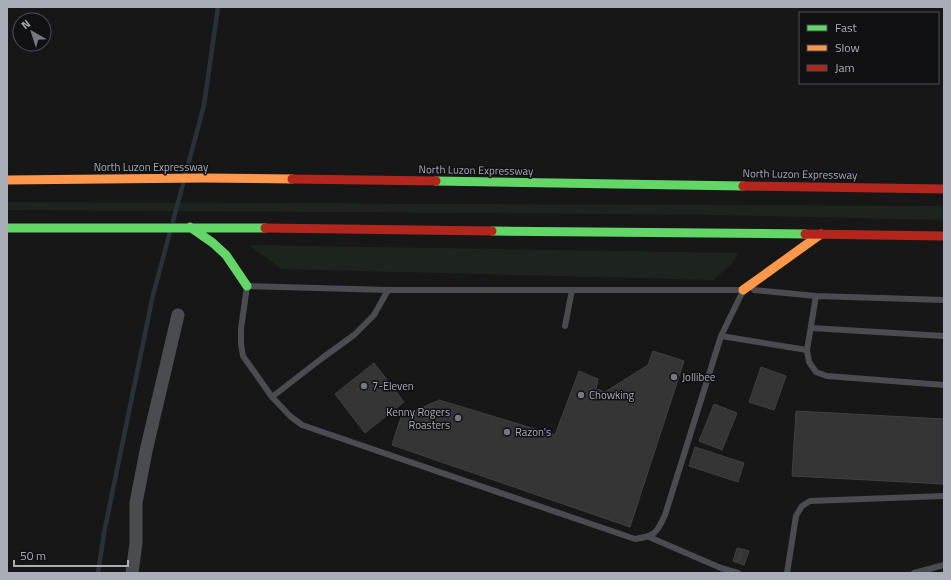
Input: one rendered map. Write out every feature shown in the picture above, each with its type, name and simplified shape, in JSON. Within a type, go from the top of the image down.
[{"type":"highway","name":"North Luzon Expressway","points":[[7,180],[202,178],[944,189]]},
{"type":"highway","points":[[186,227],[212,243],[226,255],[247,286]]},
{"type":"highway","points":[[7,228],[186,227],[944,236]]},
{"type":"highway","points":[[743,290],[821,234]]},
{"type":"street","points":[[132,573],[136,543],[136,503],[149,436],[178,315]]},
{"type":"lane","points":[[738,573],[721,568],[649,537],[635,539],[302,425],[290,416],[272,397],[243,356],[240,344],[247,286],[388,290],[743,290],[816,296],[944,300]]},
{"type":"lane","points":[[272,397],[354,335],[374,314],[388,290]]},
{"type":"lane","points":[[565,326],[572,290]]},
{"type":"lane","points":[[649,537],[659,528],[664,515],[720,336],[743,290]]},
{"type":"lane","points":[[816,296],[807,350],[809,362],[816,372],[827,376],[944,385]]},
{"type":"lane","points":[[811,328],[944,336]]},
{"type":"lane","points":[[720,336],[807,350]]},
{"type":"lane","points":[[787,573],[796,516],[802,506],[810,501],[944,496]]},
{"type":"lane","points":[[914,573],[944,565]]},
{"type":"shaded area","points":[[7,202],[944,206],[944,220],[721,215],[7,210]]},
{"type":"shaded area","points":[[249,245],[738,253],[732,264],[713,280],[281,269]]},
{"type":"building","points":[[653,351],[684,361],[630,527],[392,445],[401,417],[439,400],[555,435],[579,371],[598,379],[596,389],[605,392],[648,365]]},
{"type":"building","points":[[374,363],[404,402],[365,433],[335,394]]},
{"type":"building","points":[[761,367],[786,376],[774,410],[749,402]]},
{"type":"building","points":[[714,404],[737,413],[722,450],[699,441]]},
{"type":"building","points":[[796,411],[944,419],[944,484],[792,476]]},
{"type":"building","points":[[695,447],[744,463],[738,482],[689,466]]},
{"type":"building","points":[[737,548],[742,549],[737,563],[733,561]]},
{"type":"building","points":[[743,549],[749,551],[744,565],[738,563]]},
{"type":"waterway","points":[[186,173],[204,105],[218,7]]},
{"type":"waterway","points":[[173,221],[183,184]]},
{"type":"waterway","points":[[98,573],[104,533],[153,295],[170,232]]},
{"type":"traffic: fast","points":[[436,181],[743,186]]},
{"type":"traffic: fast","points":[[190,227],[213,243],[226,255],[247,286]]},
{"type":"traffic: fast","points":[[7,228],[265,228]]},
{"type":"traffic: fast","points":[[492,231],[805,234]]},
{"type":"traffic: slow","points":[[7,180],[203,178],[292,179]]},
{"type":"traffic: slow","points":[[743,290],[821,234]]},
{"type":"traffic: jam","points":[[292,179],[436,181]]},
{"type":"traffic: jam","points":[[743,186],[944,189]]},
{"type":"traffic: jam","points":[[265,228],[492,231]]},
{"type":"traffic: jam","points":[[805,234],[944,236]]},
{"type":"place","name":"Jollibee","points":[[674,377]]},
{"type":"place","name":"7-Eleven","points":[[364,386]]},
{"type":"place","name":"Chowking","points":[[581,395]]},
{"type":"place","name":"Kenny Rogers Roasters","points":[[458,418]]},
{"type":"place","name":"Razon's","points":[[507,432]]}]
